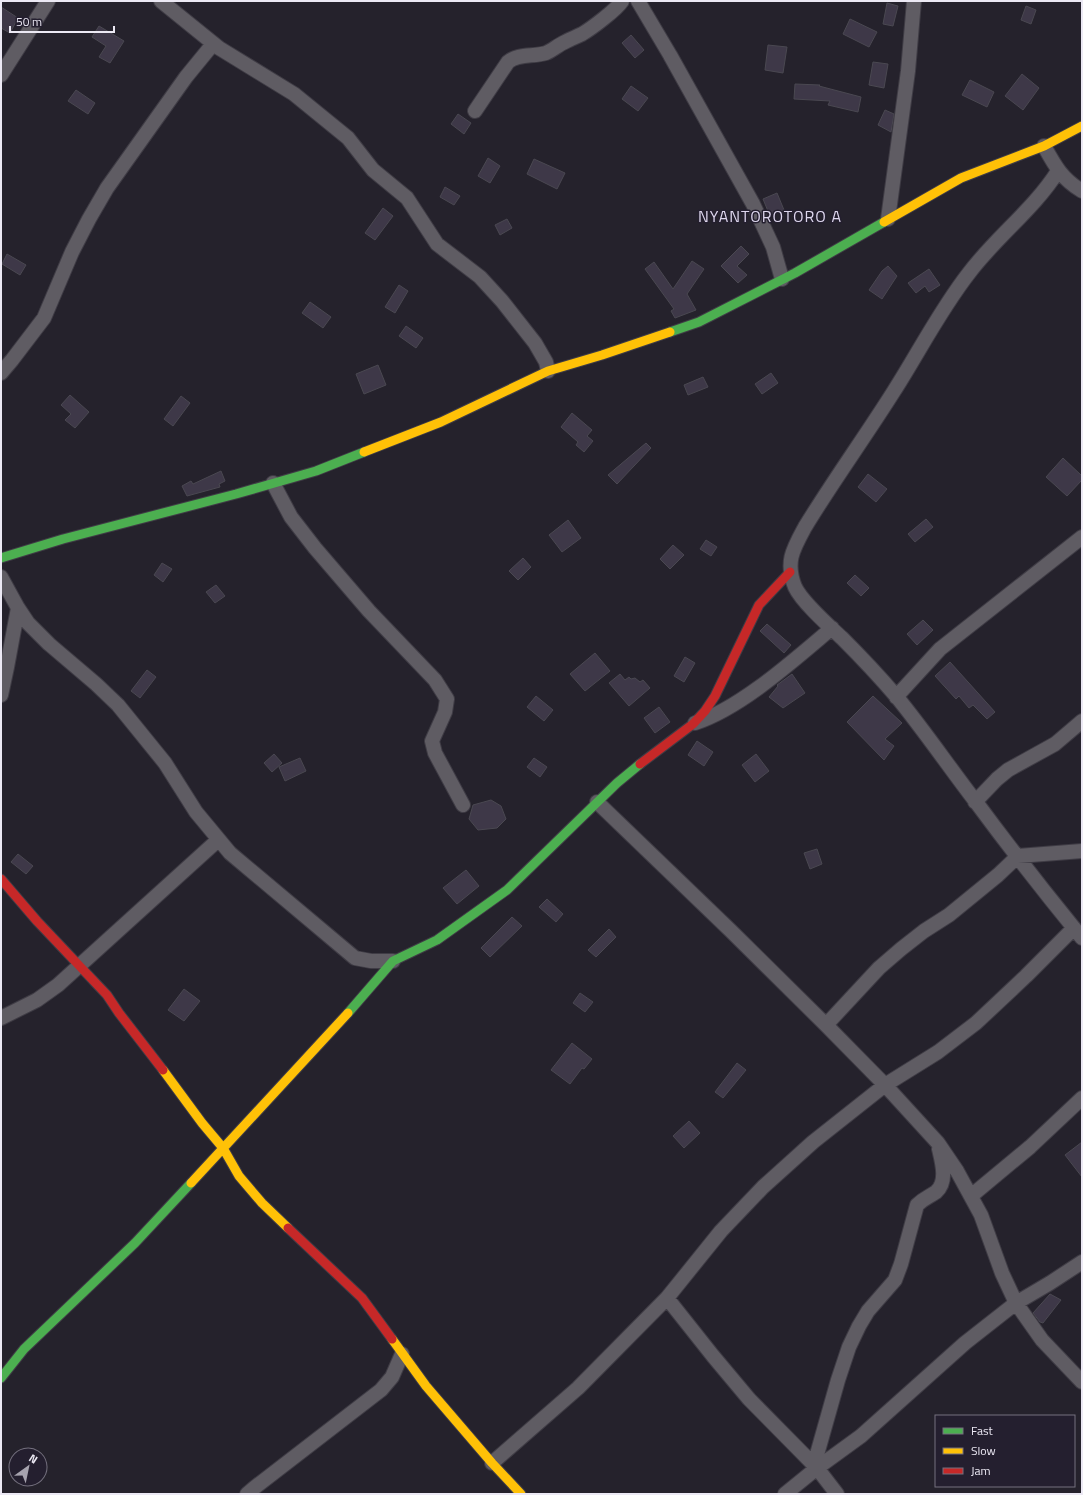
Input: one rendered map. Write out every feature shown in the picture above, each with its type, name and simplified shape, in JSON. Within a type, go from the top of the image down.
[{"type":"street","points":[[1,75],[48,1]]},
{"type":"street","points":[[161,1],[213,44],[294,94],[348,138],[373,170],[407,198],[437,244],[480,277],[502,301],[535,343],[546,362],[548,371]]},
{"type":"street","points":[[474,111],[512,58],[538,55],[553,50],[565,41],[590,28],[618,7],[622,1]]},
{"type":"street","points":[[638,1],[670,55],[753,204],[773,247],[782,279]]},
{"type":"street","points":[[888,219],[908,71],[914,1]]},
{"type":"street","points":[[1,373],[44,318],[72,252],[107,188],[186,77],[213,44]]},
{"type":"street","points":[[2,555],[316,471],[441,422],[548,371],[657,337],[699,322],[782,279],[961,178],[1044,146],[1082,126]]},
{"type":"street","points":[[1044,146],[1058,171],[1070,184],[1082,191]]},
{"type":"street","points":[[492,1463],[578,1388],[667,1298],[721,1231],[763,1187],[813,1142],[885,1085],[938,1052],[976,1022],[1026,976],[1078,933],[975,802],[950,765],[896,697],[863,659],[813,609],[796,589],[790,572],[791,558],[796,543],[805,527],[869,431],[945,308],[968,274],[984,254],[1037,199],[1058,171]]},
{"type":"street","points":[[273,483],[291,517],[315,548],[369,611],[435,680],[447,700],[445,712],[432,741],[435,753],[446,776],[463,805]]},
{"type":"street","points":[[896,697],[940,649],[1082,537]]},
{"type":"street","points":[[1,1378],[24,1349],[135,1243],[344,1018],[394,961],[437,940],[502,894],[523,876],[597,802],[638,765],[693,724],[705,711],[715,696],[759,605],[790,572]]},
{"type":"street","points":[[1,577],[28,623],[118,705],[165,763],[196,812],[218,840],[244,866],[355,958],[371,961],[394,961]]},
{"type":"street","points":[[1,695],[18,608]]},
{"type":"street","points":[[693,724],[709,719],[752,692],[832,628]]},
{"type":"street","points":[[975,802],[1008,770],[1055,744],[1082,721]]},
{"type":"street","points":[[597,802],[826,1025],[885,1085],[938,1143],[981,1215],[1002,1273],[1016,1303],[1042,1340],[1082,1382]]},
{"type":"street","points":[[1,1018],[37,1000],[58,985],[78,965],[218,840]]},
{"type":"street","points":[[826,1025],[879,968],[924,931],[949,916],[1018,856],[1082,851]]},
{"type":"street","points":[[1,879],[37,921],[107,995],[202,1123],[223,1148],[239,1176],[262,1203],[362,1298],[426,1386],[492,1463],[521,1494]]},
{"type":"street","points":[[971,1196],[1030,1147],[1082,1098]]},
{"type":"street","points":[[816,1466],[838,1380],[853,1340],[868,1311],[894,1280],[901,1264],[917,1205],[924,1198],[941,1187],[943,1180],[943,1168],[938,1143]]},
{"type":"street","points":[[785,1494],[816,1466],[861,1436],[965,1343],[1016,1303],[1082,1262]]},
{"type":"street","points":[[667,1298],[749,1399],[816,1466],[837,1494]]},
{"type":"street","points":[[247,1494],[381,1390],[392,1377],[402,1354]]},
{"type":"building","points":[[887,3],[898,6],[893,26],[883,24]]},
{"type":"building","points":[[1026,6],[1036,10],[1031,24],[1021,20]]},
{"type":"building","points":[[1,7],[18,18],[10,33],[1,28]]},
{"type":"building","points":[[850,19],[877,32],[869,47],[843,34]]},
{"type":"building","points":[[99,26],[124,41],[110,63],[99,57],[106,46],[92,37]]},
{"type":"building","points":[[631,35],[644,50],[635,58],[622,43]]},
{"type":"building","points":[[768,45],[787,47],[783,73],[765,70]]},
{"type":"building","points":[[873,62],[888,64],[884,88],[869,85]]},
{"type":"building","points":[[1022,74],[1039,88],[1023,110],[1005,96]]},
{"type":"building","points":[[970,80],[994,92],[987,107],[962,95]]},
{"type":"building","points":[[795,84],[820,85],[819,86],[861,97],[858,112],[828,105],[830,101],[794,99]]},
{"type":"building","points":[[631,86],[648,98],[638,111],[622,99]]},
{"type":"building","points":[[76,90],[95,103],[88,114],[68,101]]},
{"type":"building","points":[[885,110],[894,114],[891,132],[878,125]]},
{"type":"building","points":[[458,114],[471,123],[464,134],[451,124]]},
{"type":"building","points":[[488,158],[500,166],[490,183],[478,176]]},
{"type":"building","points":[[534,159],[565,173],[557,189],[527,174]]},
{"type":"building","points":[[445,187],[460,196],[454,205],[440,197]]},
{"type":"building","points":[[777,193],[784,210],[770,216],[763,199]]},
{"type":"building","points":[[383,208],[393,216],[375,240],[365,233]]},
{"type":"building","points":[[507,219],[512,228],[500,235],[495,225]]},
{"type":"building","points":[[741,246],[749,254],[737,266],[747,275],[738,283],[721,266]]},
{"type":"building","points":[[7,254],[26,265],[20,275],[2,264]]},
{"type":"building","points":[[692,261],[704,269],[687,294],[696,310],[675,318],[671,311],[674,309],[645,269],[654,262],[673,289]]},
{"type":"building","points":[[888,266],[897,276],[882,299],[869,290],[882,271]]},
{"type":"building","points":[[929,269],[940,285],[929,292],[925,286],[916,293],[908,283]]},
{"type":"building","points":[[399,285],[408,291],[395,313],[385,307]]},
{"type":"building","points":[[310,302],[331,317],[323,328],[302,313]]},
{"type":"building","points":[[406,326],[423,338],[416,348],[399,336]]},
{"type":"building","points":[[378,365],[386,385],[364,394],[356,374]]},
{"type":"building","points":[[771,373],[778,383],[762,394],[755,384]]},
{"type":"building","points":[[703,377],[708,387],[688,395],[684,385]]},
{"type":"building","points":[[70,395],[89,412],[75,428],[65,420],[71,414],[61,405]]},
{"type":"building","points":[[181,396],[190,403],[173,426],[164,419]]},
{"type":"building","points":[[572,413],[592,430],[587,436],[593,441],[584,452],[576,445],[578,442],[561,427]]},
{"type":"building","points":[[646,443],[651,448],[617,484],[608,475]]},
{"type":"building","points":[[1063,458],[1082,476],[1082,480],[1067,496],[1046,477]]},
{"type":"building","points":[[221,471],[225,481],[219,484],[220,487],[187,496],[182,486],[191,481],[193,484]]},
{"type":"building","points":[[868,474],[887,489],[876,502],[858,487]]},
{"type":"building","points":[[926,519],[933,527],[915,542],[908,534]]},
{"type":"building","points":[[568,520],[581,538],[562,552],[549,535]]},
{"type":"building","points":[[706,540],[717,547],[711,556],[700,549]]},
{"type":"building","points":[[673,545],[684,555],[670,569],[660,559]]},
{"type":"building","points":[[523,558],[531,567],[518,580],[509,571]]},
{"type":"building","points":[[162,563],[172,569],[163,582],[154,575]]},
{"type":"building","points":[[855,575],[869,588],[861,596],[847,583]]},
{"type":"building","points":[[216,585],[225,596],[215,603],[206,592]]},
{"type":"building","points":[[923,620],[933,630],[917,645],[907,634]]},
{"type":"building","points":[[767,624],[791,645],[784,653],[760,631]]},
{"type":"building","points":[[595,653],[610,671],[585,691],[570,674]]},
{"type":"building","points":[[685,657],[695,663],[684,682],[674,676]]},
{"type":"building","points":[[950,662],[995,712],[987,719],[973,705],[969,708],[959,696],[956,699],[935,676]]},
{"type":"building","points":[[147,670],[156,677],[140,698],[131,691]]},
{"type":"building","points":[[620,674],[625,680],[629,677],[631,679],[635,678],[640,682],[643,680],[650,688],[629,706],[609,683]]},
{"type":"building","points":[[792,674],[805,693],[783,708],[769,697],[778,686],[777,685]]},
{"type":"building","points":[[536,696],[553,710],[544,721],[527,707]]},
{"type":"building","points":[[873,696],[902,723],[885,739],[894,746],[884,760],[847,722]]},
{"type":"building","points":[[659,707],[670,722],[655,733],[644,718]]},
{"type":"building","points":[[697,741],[713,752],[704,766],[688,755]]},
{"type":"building","points":[[274,754],[282,763],[272,772],[264,763]]},
{"type":"building","points":[[756,754],[769,771],[755,782],[742,765]]},
{"type":"building","points":[[300,758],[306,771],[285,781],[279,767]]},
{"type":"building","points":[[534,758],[547,767],[540,777],[527,767]]},
{"type":"building","points":[[491,800],[501,806],[506,819],[497,828],[478,830],[469,819],[473,805]]},
{"type":"building","points":[[817,849],[822,864],[810,869],[804,853]]},
{"type":"building","points":[[18,854],[33,866],[26,874],[11,862]]},
{"type":"building","points":[[466,870],[479,886],[457,904],[443,888]]},
{"type":"building","points":[[547,899],[563,914],[556,922],[539,907]]},
{"type":"building","points":[[512,917],[522,926],[490,957],[481,948]]},
{"type":"building","points":[[609,929],[616,937],[596,957],[588,950]]},
{"type":"building","points":[[184,989],[200,1001],[184,1021],[168,1010]]},
{"type":"building","points":[[580,993],[593,1002],[585,1012],[573,1003]]},
{"type":"building","points":[[572,1043],[592,1059],[584,1069],[582,1068],[570,1084],[551,1070]]},
{"type":"building","points":[[737,1063],[746,1070],[723,1098],[715,1092]]},
{"type":"building","points":[[689,1121],[700,1133],[684,1148],[673,1136]]},
{"type":"building","points":[[1082,1142],[1082,1177],[1065,1155]]},
{"type":"building","points":[[1050,1294],[1061,1300],[1043,1323],[1040,1322],[1033,1313]]},
{"type":"traffic: fast","points":[[670,332],[699,322],[795,273],[884,222]]},
{"type":"traffic: fast","points":[[1,558],[63,539],[236,494],[316,471],[364,452]]},
{"type":"traffic: fast","points":[[348,1013],[393,961],[437,940],[507,890],[617,783],[640,764]]},
{"type":"traffic: fast","points":[[1,1378],[24,1349],[135,1243],[191,1183]]},
{"type":"traffic: slow","points":[[884,222],[961,178],[1044,146],[1082,126]]},
{"type":"traffic: slow","points":[[364,452],[441,422],[548,371],[602,355],[670,332]]},
{"type":"traffic: slow","points":[[191,1183],[348,1013]]},
{"type":"traffic: slow","points":[[163,1070],[202,1123],[223,1148],[239,1176],[262,1203],[288,1228]]},
{"type":"traffic: slow","points":[[392,1339],[426,1386],[492,1463],[521,1494]]},
{"type":"traffic: jam","points":[[640,764],[693,724],[705,711],[715,696],[759,605],[790,572]]},
{"type":"traffic: jam","points":[[1,879],[37,921],[107,995],[163,1070]]},
{"type":"traffic: jam","points":[[288,1228],[362,1298],[392,1339]]},
{"type":"district","name":"NYANTOROTORO A","points":[[770,216]]}]
